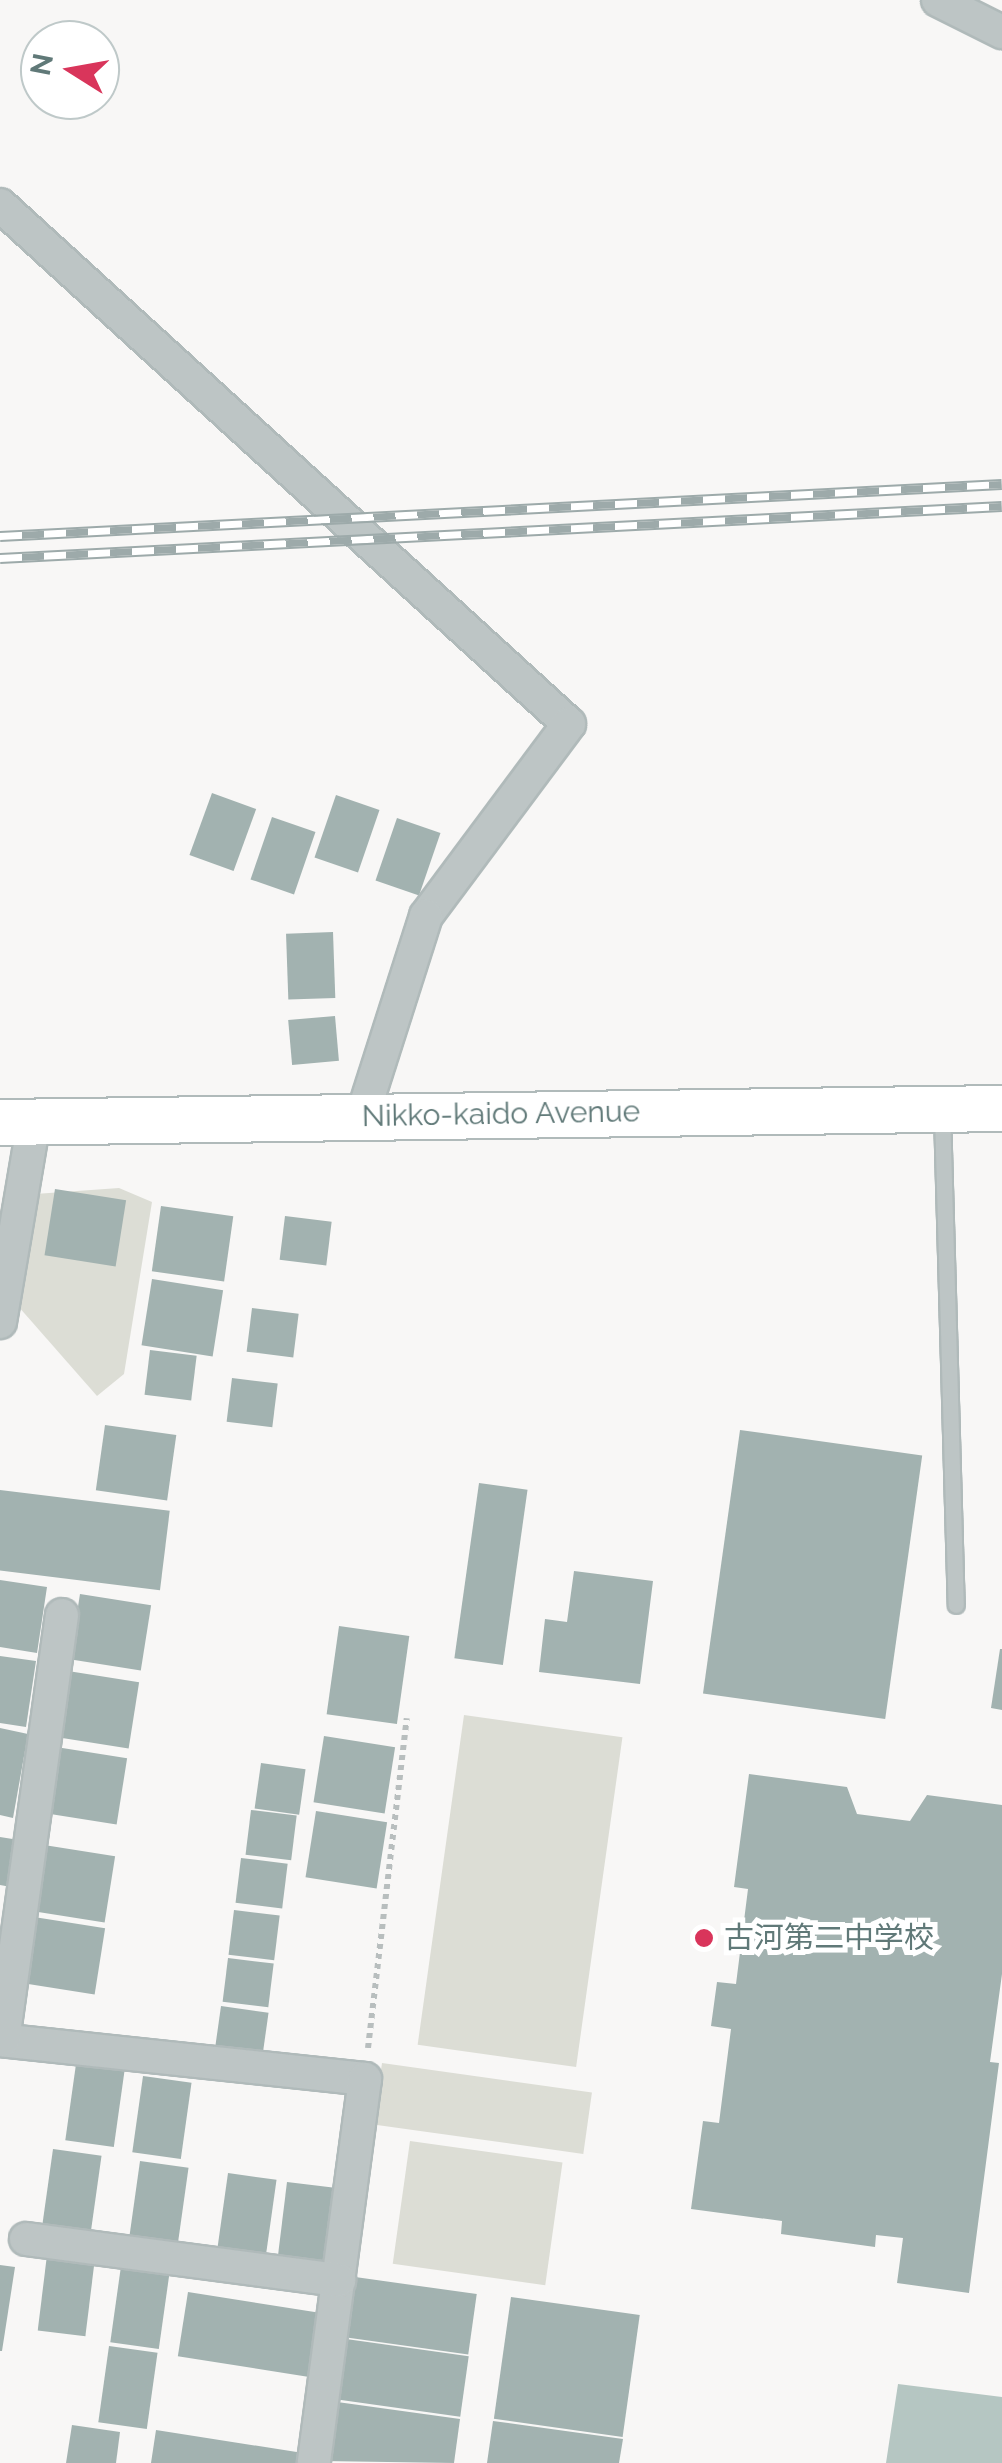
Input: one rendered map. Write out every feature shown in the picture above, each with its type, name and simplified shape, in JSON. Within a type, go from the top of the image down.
[{"type":"main road","name":"Nikko-kaido Avenue","points":[[17,1122],[1002,1108]]},
{"type":"street","points":[[938,0],[1002,32]]},
{"type":"street","points":[[0,205],[569,724],[426,916],[362,1116]]},
{"type":"street","points":[[0,1322],[17,1122]]},
{"type":"street","points":[[62,1615],[1,2040],[365,2079],[314,2463]]},
{"type":"street","points":[[26,2239],[339,2280]]},
{"type":"lane","points":[[942,1108],[956,1605]]},
{"type":"path","points":[[365,2079],[407,1718]]},
{"type":"shaded area","points":[[119,1188],[152,1202],[124,1374],[97,1396],[18,1306],[35,1194]]},
{"type":"shaded area","points":[[464,1715],[622,1737],[576,2067],[418,2045]]},
{"type":"shaded area","points":[[382,2063],[592,2093],[583,2154],[373,2124]]},
{"type":"shaded area","points":[[410,2141],[563,2162],[545,2285],[393,2264]]},
{"type":"shaded area","points":[[898,2384],[1002,2397],[1002,2463],[886,2463]]},
{"type":"building","points":[[212,793],[256,809],[234,871],[189,855]]},
{"type":"building","points":[[336,795],[379,810],[358,872],[315,857]]},
{"type":"building","points":[[272,817],[315,832],[294,894],[251,879]]},
{"type":"building","points":[[397,818],[440,833],[419,895],[376,880]]},
{"type":"building","points":[[333,932],[335,998],[288,1000],[286,934]]},
{"type":"building","points":[[335,1016],[339,1061],[292,1065],[288,1020]]},
{"type":"building","points":[[55,1189],[126,1200],[116,1266],[45,1255]]},
{"type":"building","points":[[161,1206],[233,1216],[224,1282],[152,1271]]},
{"type":"building","points":[[285,1216],[332,1222],[326,1265],[280,1260]]},
{"type":"building","points":[[152,1279],[223,1290],[213,1356],[142,1345]]},
{"type":"building","points":[[252,1308],[299,1314],[293,1357],[247,1352]]},
{"type":"building","points":[[150,1350],[197,1356],[191,1400],[145,1395]]},
{"type":"building","points":[[232,1378],[278,1384],[272,1427],[227,1422]]},
{"type":"building","points":[[105,1425],[176,1435],[167,1500],[96,1490]]},
{"type":"building","points":[[740,1430],[922,1456],[885,1719],[703,1693]]},
{"type":"building","points":[[479,1483],[528,1490],[503,1665],[454,1658]]},
{"type":"building","points":[[0,1490],[170,1511],[160,1590],[0,1571]]},
{"type":"building","points":[[574,1571],[653,1581],[640,1684],[539,1672],[545,1619],[567,1622]]},
{"type":"building","points":[[0,1580],[47,1587],[37,1653],[0,1647]]},
{"type":"building","points":[[80,1594],[151,1605],[141,1670],[70,1659]]},
{"type":"building","points":[[339,1626],[409,1636],[397,1724],[327,1714]]},
{"type":"building","points":[[1002,1649],[1002,1710],[991,1708]]},
{"type":"building","points":[[0,1656],[36,1661],[26,1727],[0,1723]]},
{"type":"building","points":[[68,1671],[139,1682],[129,1748],[58,1737]]},
{"type":"building","points":[[0,1728],[28,1734],[13,1818],[0,1815]]},
{"type":"building","points":[[324,1736],[395,1747],[385,1813],[314,1802]]},
{"type":"building","points":[[56,1747],[127,1758],[117,1824],[46,1813]]},
{"type":"building","points":[[261,1763],[306,1769],[299,1815],[255,1809]]},
{"type":"building","points":[[749,1774],[847,1787],[857,1814],[910,1821],[927,1795],[1002,1805],[1002,1974],[990,2062],[999,2063],[969,2293],[897,2283],[903,2238],[876,2235],[875,2247],[781,2234],[782,2221],[691,2209],[703,2121],[719,2123],[731,2029],[711,2026],[717,1982],[736,1984],[748,1889],[734,1887]]},
{"type":"building","points":[[251,1810],[297,1816],[291,1860],[246,1855]]},
{"type":"building","points":[[316,1811],[387,1822],[377,1888],[306,1877]]},
{"type":"building","points":[[0,1837],[19,1840],[11,1887],[0,1885]]},
{"type":"building","points":[[44,1845],[115,1856],[105,1922],[34,1911]]},
{"type":"building","points":[[241,1858],[288,1864],[282,1908],[236,1903]]},
{"type":"building","points":[[234,1910],[280,1916],[274,1960],[229,1955]]},
{"type":"building","points":[[34,1917],[105,1928],[95,1994],[24,1983]]},
{"type":"building","points":[[228,1958],[274,1964],[268,2007],[223,2002]]},
{"type":"building","points":[[221,2006],[269,2013],[262,2057],[215,2051]]},
{"type":"building","points":[[76,2064],[125,2071],[114,2147],[65,2140]]},
{"type":"building","points":[[143,2076],[192,2083],[181,2159],[132,2152]]},
{"type":"building","points":[[53,2149],[102,2156],[91,2232],[42,2225]]},
{"type":"building","points":[[140,2161],[189,2168],[178,2244],[129,2237]]},
{"type":"building","points":[[228,2173],[277,2180],[266,2256],[217,2249]]},
{"type":"building","points":[[287,2182],[335,2188],[325,2263],[278,2257]]},
{"type":"building","points":[[47,2255],[95,2261],[85,2336],[38,2330]]},
{"type":"building","points":[[0,2265],[15,2267],[2,2351],[0,2351]]},
{"type":"building","points":[[121,2266],[170,2273],[159,2349],[110,2342]]},
{"type":"building","points":[[348,2276],[477,2294],[468,2354],[340,2336]]},
{"type":"building","points":[[188,2292],[319,2313],[309,2377],[178,2356]]},
{"type":"building","points":[[511,2297],[640,2315],[623,2437],[494,2419]]},
{"type":"building","points":[[339,2338],[469,2356],[460,2417],[331,2398]]},
{"type":"building","points":[[109,2346],[158,2353],[147,2429],[98,2422]]},
{"type":"building","points":[[330,2401],[460,2419],[454,2463],[322,2461]]},
{"type":"building","points":[[493,2421],[623,2439],[619,2463],[487,2463]]},
{"type":"building","points":[[72,2425],[120,2432],[116,2463],[66,2463]]},
{"type":"building","points":[[156,2430],[303,2453],[301,2463],[151,2463]]},
{"type":"railway","points":[[0,536],[1002,484]]},
{"type":"railway","points":[[0,558],[1002,506]]},
{"type":"place","name":"古河第二中学校","points":[[704,1938]]}]
